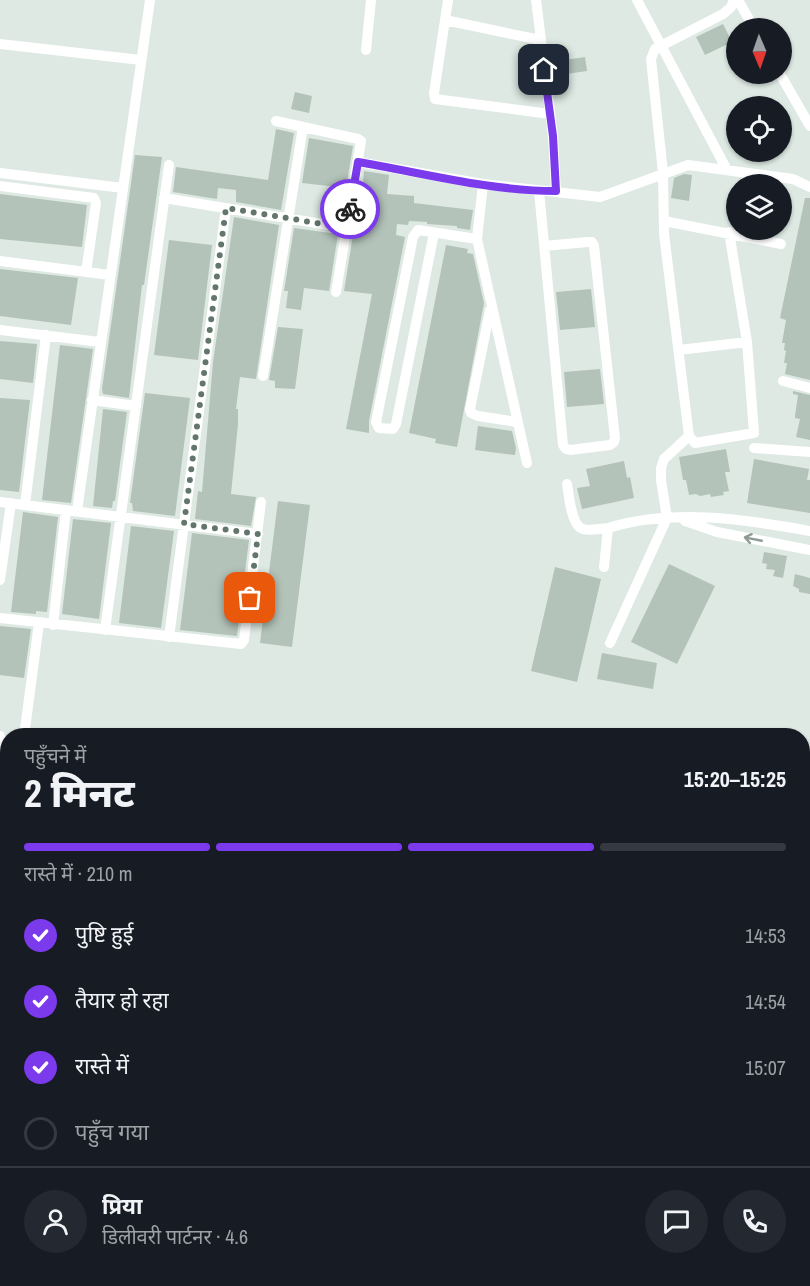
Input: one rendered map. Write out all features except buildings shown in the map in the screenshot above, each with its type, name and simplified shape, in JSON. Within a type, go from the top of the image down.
[{"type":"street","points":[[53,624],[92,400],[150,0]]},
{"type":"street","points":[[366,50],[371,0]]},
{"type":"street","points":[[448,0],[435,99],[550,114]]},
{"type":"street","points":[[536,0],[550,114],[556,191]]},
{"type":"street","points":[[636,0],[727,170]]},
{"type":"street","points":[[730,240],[747,342],[754,433],[695,443],[689,436],[664,221],[663,173],[651,58],[655,49],[723,14],[736,0],[748,18]]},
{"type":"street","points":[[445,20],[540,40]]},
{"type":"street","points":[[0,44],[141,60]]},
{"type":"street","points":[[786,84],[810,126]]},
{"type":"street","points":[[276,121],[361,141],[336,292]]},
{"type":"street","points":[[262,376],[303,127]]},
{"type":"street","points":[[358,162],[483,184],[600,197],[688,165],[793,180],[810,187]]},
{"type":"street","points":[[105,630],[169,165]]},
{"type":"street","points":[[0,173],[123,188]]},
{"type":"street","points":[[483,184],[477,239],[526,463]]},
{"type":"street","points":[[0,186],[94,198],[96,203],[86,272]]},
{"type":"street","points":[[538,191],[563,445],[570,450],[610,445],[615,438],[594,246],[592,242],[544,246]]},
{"type":"street","points":[[164,198],[347,228]]},
{"type":"street","points":[[169,637],[226,208]]},
{"type":"street","points":[[664,221],[726,231]]},
{"type":"street","points":[[434,233],[396,424],[393,429],[384,430],[379,428],[376,422],[413,237],[418,230],[477,239]]},
{"type":"street","points":[[764,240],[781,244]]},
{"type":"street","points":[[0,261],[110,275]]},
{"type":"street","points":[[492,305],[470,409],[471,413],[478,416],[517,422]]},
{"type":"street","points":[[0,330],[100,342]]},
{"type":"street","points":[[25,505],[46,335]]},
{"type":"street","points":[[679,350],[747,342]]},
{"type":"street","points":[[390,346],[411,349]]},
{"type":"street","points":[[783,381],[810,388]]},
{"type":"street","points":[[92,400],[136,406]]},
{"type":"street","points":[[610,643],[671,517],[661,468],[664,459],[689,436]]},
{"type":"street","points":[[754,448],[810,452]]},
{"type":"street","points":[[567,484],[574,522],[584,530],[671,517],[747,520],[810,531]]},
{"type":"street","points":[[0,580],[6,502],[258,534]]},
{"type":"street","points":[[0,618],[237,645],[243,643],[261,502]]},
{"type":"street","points":[[671,517],[717,532],[810,550]]},
{"type":"street","points":[[604,567],[608,528]]},
{"type":"street","points":[[25,728],[39,623]]},
{"type":"street","points":[[0,736],[0,756]]},
{"type":"way so far","points":[[250,598],[258,534],[184,524],[226,208],[347,228],[350,209]]},
{"type":"route","points":[[350,209],[358,162],[483,184],[556,191],[553,136],[544,70]]}]
